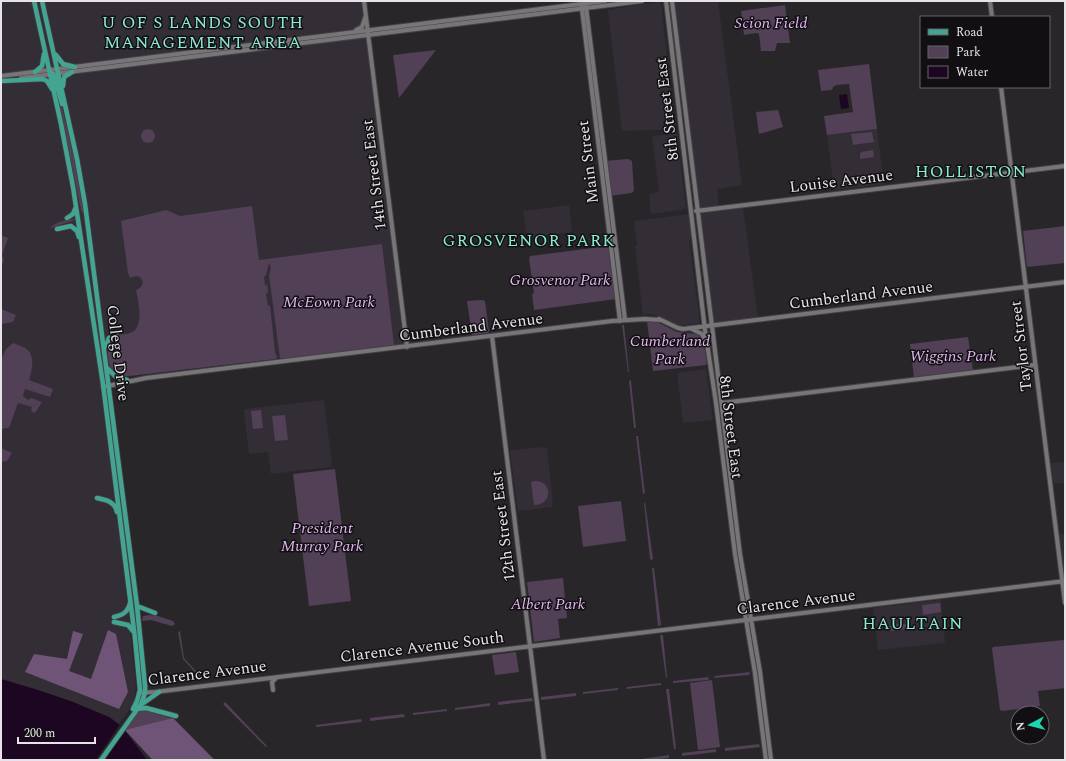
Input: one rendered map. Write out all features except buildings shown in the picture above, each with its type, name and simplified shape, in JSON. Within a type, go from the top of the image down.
[{"type":"main road","name":"College Drive","points":[[34,1],[45,48],[62,91],[79,170],[87,217],[137,606],[145,686],[145,693],[136,708]]},
{"type":"main road","name":"College Drive","points":[[42,1],[53,48],[55,96],[76,205],[108,419],[135,638],[139,693],[136,708]]},
{"type":"main road","name":"14th Street East","points":[[364,1],[407,347]]},
{"type":"main road","points":[[1,76],[35,72],[72,72],[605,1]]},
{"type":"main road","points":[[583,4],[642,1]]},
{"type":"main road","name":"8th Street East","points":[[666,1],[705,327],[736,564],[758,696],[766,760]]},
{"type":"main road","name":"8th Street East","points":[[672,1],[740,554],[760,672],[771,760]]},
{"type":"main road","points":[[990,1],[992,16]]},
{"type":"main road","name":"Main Street","points":[[583,4],[622,320]]},
{"type":"main road","points":[[342,33],[362,27],[366,15]]},
{"type":"main road","points":[[40,28],[54,72],[79,170]]},
{"type":"main road","points":[[1,81],[75,67],[342,33],[368,32]]},
{"type":"main road","points":[[35,72],[42,66],[45,48]]},
{"type":"main road","points":[[53,48],[57,58],[63,64],[75,67]]},
{"type":"main road","points":[[62,91],[64,77],[72,72]]},
{"type":"main road","points":[[1,81],[45,79],[50,84],[55,96]]},
{"type":"main road","name":"Taylor Street","points":[[1001,88],[1035,365],[1064,581],[1065,603]]},
{"type":"main road","points":[[679,111],[684,128],[685,130],[688,130]]},
{"type":"main road","name":"Louise Avenue","points":[[691,211],[1065,166]]},
{"type":"main road","points":[[67,218],[74,212],[76,205]]},
{"type":"main road","points":[[57,229],[69,226],[76,229],[83,251]]},
{"type":"main road","points":[[694,234],[699,252],[703,257]]},
{"type":"main road","name":"Cumberland Avenue","points":[[146,378],[622,320],[661,320],[678,328],[705,327],[1065,282]]},
{"type":"main road","points":[[102,327],[106,333],[116,334],[108,340],[104,350]]},
{"type":"main road","points":[[690,328],[702,334],[708,349]]},
{"type":"main road","name":"12th Street East","points":[[492,336],[544,760]]},
{"type":"main road","points":[[722,403],[1035,365]]},
{"type":"main road","points":[[107,367],[114,376],[127,380]]},
{"type":"main road","points":[[109,384],[144,377],[146,378]]},
{"type":"main road","points":[[103,385],[146,378]]},
{"type":"main road","points":[[108,419],[115,437]]},
{"type":"main road","points":[[97,498],[110,501],[114,504],[121,523]]},
{"type":"main road","name":"Clarence Avenue","points":[[530,646],[1064,581]]},
{"type":"main road","points":[[130,597],[126,612],[114,620],[129,625],[132,628],[135,638]]},
{"type":"main road","points":[[137,606],[155,613]]},
{"type":"main road","name":"Clarence Avenue South","points":[[278,677],[530,646]]},
{"type":"main road","points":[[273,690],[272,682],[278,677]]},
{"type":"main road","name":"Clarence Avenue","points":[[139,693],[159,692],[278,677]]},
{"type":"main road","points":[[100,760],[136,708],[159,692]]},
{"type":"main road","points":[[136,708],[146,708],[176,716]]},
{"type":"shaded area","points":[[1,1],[362,1],[363,20],[360,28],[362,38],[366,39],[367,42],[381,135],[402,304],[403,344],[100,381],[122,555],[136,685],[134,703],[119,724],[111,718],[73,702],[1,679]]},
{"type":"shaded area","points":[[672,1],[718,1],[742,185],[717,189],[719,208],[697,211]]},
{"type":"shaded area","points":[[658,2],[661,4],[675,126],[674,128],[657,130],[622,131],[608,10]]},
{"type":"shaded area","points":[[877,129],[884,184],[834,190],[827,135]]},
{"type":"shaded area","points":[[677,135],[686,208],[651,214],[649,194],[659,192],[652,136]]},
{"type":"shaded area","points":[[569,205],[572,232],[527,238],[523,211]]},
{"type":"shaded area","points":[[743,208],[758,318],[714,323],[701,215],[702,213]]},
{"type":"shaded area","points":[[689,214],[692,239],[689,240],[700,323],[680,326],[652,314],[643,315],[635,246],[637,246],[634,221]]},
{"type":"shaded area","points":[[706,369],[713,420],[683,423],[677,373]]},
{"type":"shaded area","points":[[323,400],[332,464],[330,467],[271,474],[268,452],[249,454],[245,409]]},
{"type":"shaded area","points":[[547,448],[553,505],[552,507],[519,511],[510,452],[511,450]]},
{"type":"shaded area","points":[[1065,462],[1065,483],[1054,484],[1051,463]]},
{"type":"shaded area","points":[[1057,534],[1065,534],[1065,580],[1064,580]]},
{"type":"shaded area","points":[[941,600],[945,643],[878,650],[873,608]]},
{"type":"shaded area","points":[[108,630],[116,634],[128,692],[119,709],[25,672],[34,654],[67,659],[73,631],[83,634],[69,671],[91,679]]},
{"type":"shaded area","points":[[173,718],[214,760],[153,760],[125,730]]},
{"type":"green space","name":"Scion Field","points":[[785,5],[790,43],[777,43],[775,51],[761,51],[759,34],[744,35],[741,11]]},
{"type":"green space","points":[[670,20],[673,31],[677,63],[674,55]]},
{"type":"green space","points":[[436,50],[399,98],[393,55]]},
{"type":"green space","points":[[869,64],[877,129],[827,135],[824,116],[853,112],[849,84],[837,85],[833,87],[832,90],[821,91],[818,70]]},
{"type":"green space","points":[[55,80],[74,155],[84,210],[83,214],[55,87]]},
{"type":"green space","points":[[778,110],[783,127],[759,134],[756,112]]},
{"type":"green space","points":[[145,129],[151,129],[155,133],[155,139],[151,143],[145,143],[141,139],[141,133]]},
{"type":"green space","points":[[872,132],[874,142],[853,145],[851,134]]},
{"type":"green space","points":[[873,150],[874,157],[860,159],[861,152]]},
{"type":"green space","points":[[628,159],[632,161],[634,191],[631,193],[610,196],[605,161]]},
{"type":"green space","name":"McEown Park","points":[[252,206],[259,260],[382,244],[394,345],[284,359],[280,358],[269,275],[271,267],[269,263],[266,275],[264,277],[265,286],[267,284],[268,292],[266,294],[268,306],[270,305],[275,352],[277,357],[276,359],[120,377],[115,374],[109,363],[109,341],[117,335],[132,332],[137,327],[139,318],[139,303],[136,290],[141,287],[143,282],[140,277],[136,276],[130,278],[128,273],[121,221],[166,210],[180,216]]},
{"type":"green space","points":[[75,220],[50,228],[55,224]]},
{"type":"green space","points":[[609,226],[612,226],[623,316],[621,316]]},
{"type":"green space","points":[[1065,226],[1065,263],[1027,267],[1023,231]]},
{"type":"green space","points":[[1,235],[8,238],[2,255],[4,260],[1,268]]},
{"type":"green space","name":"Grosvenor Park","points":[[609,246],[616,299],[534,310],[532,294],[534,293],[529,259],[530,256]]},
{"type":"green space","points":[[467,301],[485,301],[489,331],[488,333],[472,335]]},
{"type":"green space","points":[[1,309],[16,315],[13,322],[1,324]]},
{"type":"green space","name":"Cumberland Park","points":[[647,321],[657,322],[677,332],[697,334],[702,340],[707,362],[706,365],[653,371]]},
{"type":"green space","points":[[622,325],[624,325],[629,372],[628,372]]},
{"type":"green space","name":"Wiggins Park","points":[[968,337],[973,370],[914,378],[910,344]]},
{"type":"green space","points":[[13,343],[25,348],[31,354],[32,367],[29,380],[53,389],[50,397],[25,389],[23,396],[28,400],[31,398],[42,402],[35,413],[31,411],[32,407],[18,403],[9,428],[1,430],[1,360],[6,349]]},
{"type":"green space","points":[[630,380],[631,381],[636,428],[634,428]]},
{"type":"green space","points":[[261,410],[263,428],[253,429],[251,411]]},
{"type":"green space","points":[[285,415],[288,440],[275,441],[272,416]]},
{"type":"green space","points":[[636,436],[638,436],[645,493],[643,494]]},
{"type":"green space","points":[[1,448],[12,453],[7,461],[1,462]]},
{"type":"green space","name":"President Murray Park","points":[[335,469],[351,601],[309,606],[293,474]]},
{"type":"green space","points":[[534,481],[545,484],[548,493],[545,501],[534,505],[531,482]]},
{"type":"green space","points":[[621,501],[626,541],[583,547],[578,506]]},
{"type":"green space","points":[[645,502],[653,559],[652,560],[650,559]]},
{"type":"green space","points":[[652,568],[654,568],[661,625],[658,626]]},
{"type":"green space","name":"Albert Park","points":[[563,578],[567,618],[558,619],[560,638],[534,642],[527,582]]},
{"type":"green space","points":[[940,603],[941,612],[923,615],[922,605]]},
{"type":"green space","points":[[143,616],[158,616],[173,621],[175,624],[172,626],[151,620],[142,621]]},
{"type":"green space","points":[[910,624],[910,629],[890,631],[889,626]]},
{"type":"green space","points":[[180,631],[184,658],[202,678],[202,680],[183,659],[178,632]]},
{"type":"green space","points":[[660,635],[663,635],[666,678]]},
{"type":"green space","points":[[1064,640],[1065,688],[1038,691],[1040,705],[1010,705],[1010,710],[1000,710],[992,649],[993,647]]},
{"type":"green space","points":[[753,642],[757,663],[766,732],[763,724]]},
{"type":"green space","points":[[516,652],[519,672],[495,675],[492,655]]},
{"type":"green space","points":[[750,672],[749,675],[714,678],[715,676]]},
{"type":"green space","points":[[708,677],[708,680],[673,683],[673,681]]},
{"type":"green space","points":[[712,680],[720,747],[698,750],[690,683]]},
{"type":"green space","points":[[661,683],[661,685],[626,689],[627,687]]},
{"type":"green space","points":[[618,688],[618,690],[583,694],[583,692]]},
{"type":"green space","points":[[666,689],[669,689],[676,749],[674,749]]},
{"type":"green space","points":[[576,693],[576,696],[541,700],[541,697]]},
{"type":"green space","points":[[532,698],[533,701],[498,705],[498,702]]},
{"type":"green space","points":[[225,702],[267,746],[266,747],[223,704]]},
{"type":"green space","points":[[490,703],[490,706],[455,710],[455,708]]},
{"type":"green space","points":[[142,709],[174,719],[215,760],[152,760],[125,730],[137,713]]},
{"type":"green space","points":[[447,709],[447,711],[413,715],[413,713]]},
{"type":"green space","points":[[404,714],[405,717],[370,721],[370,718]]},
{"type":"green space","points":[[361,719],[362,722],[316,727],[316,725]]},
{"type":"green space","points":[[759,744],[760,747],[725,751],[725,748]]},
{"type":"green space","points":[[716,749],[716,752],[682,756],[682,753]]},
{"type":"green space","points":[[669,755],[669,758],[635,760]]},
{"type":"water","points":[[847,94],[849,108],[841,109],[839,95]]},
{"type":"water","points":[[1,679],[73,702],[109,717],[122,727],[147,760],[1,760]]},
{"type":"pier","points":[[121,723],[126,729],[105,760],[96,760]]},
{"type":"district","name":"U OF S LANDS SOUTH MANAGEMENT AREA","points":[[203,33]]},
{"type":"district","name":"HOLLISTON","points":[[971,172]]},
{"type":"district","name":"GROSVENOR PARK","points":[[529,241]]},
{"type":"district","name":"HAULTAIN","points":[[913,624]]}]
